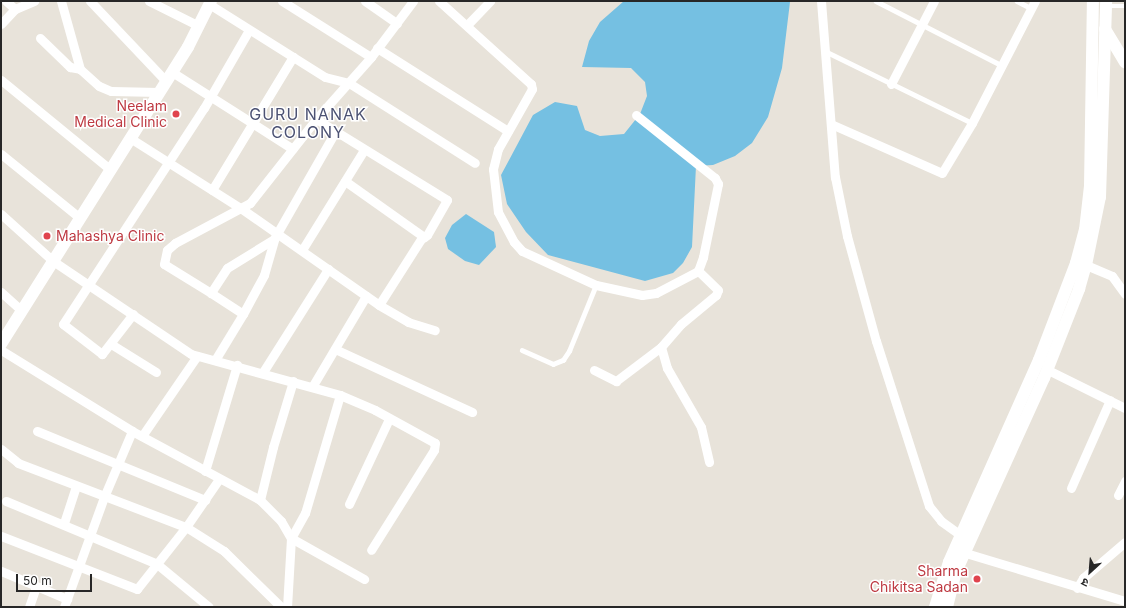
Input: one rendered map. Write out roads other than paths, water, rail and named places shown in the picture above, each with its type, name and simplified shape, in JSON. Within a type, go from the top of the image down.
[{"type":"main road","points":[[935,607],[1039,360],[1063,300],[1081,243],[1092,149],[1093,1]]},
{"type":"main road","points":[[1,344],[169,76],[210,3]]},
{"type":"main road","points":[[947,607],[962,545],[1048,370],[1079,289],[1086,265],[1100,197],[1106,3]]},
{"type":"main road","points":[[1093,16],[1105,29],[1125,62]]},
{"type":"street","points":[[6,1],[14,9]]},
{"type":"street","points":[[1,24],[14,9],[34,1]]},
{"type":"street","points":[[61,1],[80,69]]},
{"type":"street","points":[[90,1],[169,76],[212,96],[293,149]]},
{"type":"street","points":[[150,1],[198,26]]},
{"type":"street","points":[[282,1],[371,57]]},
{"type":"street","points":[[365,1],[397,23]]},
{"type":"street","points":[[243,314],[164,264],[163,260],[167,250],[175,243],[242,209],[266,184],[316,119],[349,84],[413,1]]},
{"type":"street","points":[[440,1],[468,24],[531,84],[532,89],[498,149],[492,169],[501,221],[517,248],[596,286],[649,294],[656,293],[698,271],[703,257],[717,181],[636,115]]},
{"type":"street","points":[[468,24],[490,1]]},
{"type":"street","points":[[821,1],[838,192],[876,341],[929,506],[962,545],[1077,588],[1125,601]]},
{"type":"street","points":[[891,84],[934,1]]},
{"type":"street","points":[[210,3],[249,30],[325,77],[349,84],[475,162]]},
{"type":"street","points":[[831,124],[941,173],[946,169],[972,123],[1033,5]]},
{"type":"street","points":[[133,314],[111,344],[101,354],[63,325],[88,284],[212,96],[249,30]]},
{"type":"street","points":[[40,38],[70,67],[80,69],[99,86],[111,91],[159,92]]},
{"type":"street","points":[[377,48],[508,131]]},
{"type":"street","points":[[212,190],[293,57]]},
{"type":"street","points":[[1,80],[111,170]]},
{"type":"street","points":[[316,119],[364,150],[446,197],[447,204],[379,305]]},
{"type":"street","points":[[215,360],[243,314],[264,275],[275,237],[335,132]]},
{"type":"street","points":[[130,138],[242,209],[275,237],[302,250],[379,305],[408,322],[435,330]]},
{"type":"street","points":[[302,250],[364,150]]},
{"type":"street","points":[[1,154],[80,218]]},
{"type":"street","points":[[345,181],[424,237]]},
{"type":"street","points":[[1,214],[53,261],[196,356],[238,365],[340,396],[375,410],[389,419],[432,441],[435,446],[371,550]]},
{"type":"street","points":[[211,293],[227,268],[275,237]]},
{"type":"street","points":[[1086,265],[1112,276],[1125,294]]},
{"type":"street","points":[[263,372],[328,269]]},
{"type":"street","points":[[594,370],[615,381],[661,347],[681,324],[718,293],[718,290],[698,271]]},
{"type":"street","points":[[1,292],[22,311]]},
{"type":"street","points":[[312,387],[366,296]]},
{"type":"street","points":[[111,344],[156,372]]},
{"type":"street","points":[[661,347],[667,368],[701,427],[709,462]]},
{"type":"street","points":[[335,349],[472,412]]},
{"type":"street","points":[[1,350],[132,431],[260,500],[281,521],[291,538],[364,579]]},
{"type":"street","points":[[142,436],[196,356]]},
{"type":"street","points":[[205,471],[238,365]]},
{"type":"street","points":[[1048,370],[1125,408]]},
{"type":"street","points":[[260,500],[273,447],[293,381]]},
{"type":"street","points":[[287,607],[291,538],[305,513],[340,396]]},
{"type":"street","points":[[1071,488],[1110,400]]},
{"type":"street","points":[[349,504],[389,419]]},
{"type":"street","points":[[37,431],[205,500]]},
{"type":"street","points":[[1,571],[36,587],[65,603],[104,497],[132,431]]},
{"type":"street","points":[[1,449],[16,462],[76,487],[186,527],[224,551],[281,607]]},
{"type":"street","points":[[1,536],[137,589],[186,527],[219,479]]},
{"type":"street","points":[[1118,495],[1125,481]]},
{"type":"street","points":[[64,523],[76,487]]},
{"type":"street","points":[[6,501],[64,523],[157,564],[209,607]]},
{"type":"street","points":[[1077,588],[1083,578],[1125,542]]},
{"type":"street","points":[[29,607],[36,587]]},
{"type":"lane","points":[[876,1],[1001,65]]},
{"type":"lane","points":[[1017,1],[1033,5]]},
{"type":"lane","points":[[1106,3],[1125,6]]},
{"type":"lane","points":[[825,51],[972,123]]},
{"type":"lane","points":[[522,350],[553,364],[563,360],[569,351],[596,286]]},
{"type":"water","points":[[624,1],[790,2],[782,68],[768,117],[752,143],[735,156],[713,165],[696,166],[692,247],[683,263],[673,273],[645,281],[548,255],[526,232],[507,204],[501,175],[533,115],[555,102],[577,106],[585,130],[600,136],[624,134],[640,114],[647,96],[645,82],[631,68],[582,67],[589,41],[600,22]]},
{"type":"water","points":[[466,214],[494,232],[496,247],[479,265],[465,261],[448,249],[445,238],[452,225]]},
{"type":"place","name":"Neelam Medical Clinic","points":[[176,114]]},
{"type":"place","name":"Mahashya Clinic","points":[[47,236]]},
{"type":"place","name":"Sharma Chikitsa Sadan","points":[[977,579]]},
{"type":"district","name":"GURU NANAK COLONY","points":[[308,123]]}]
